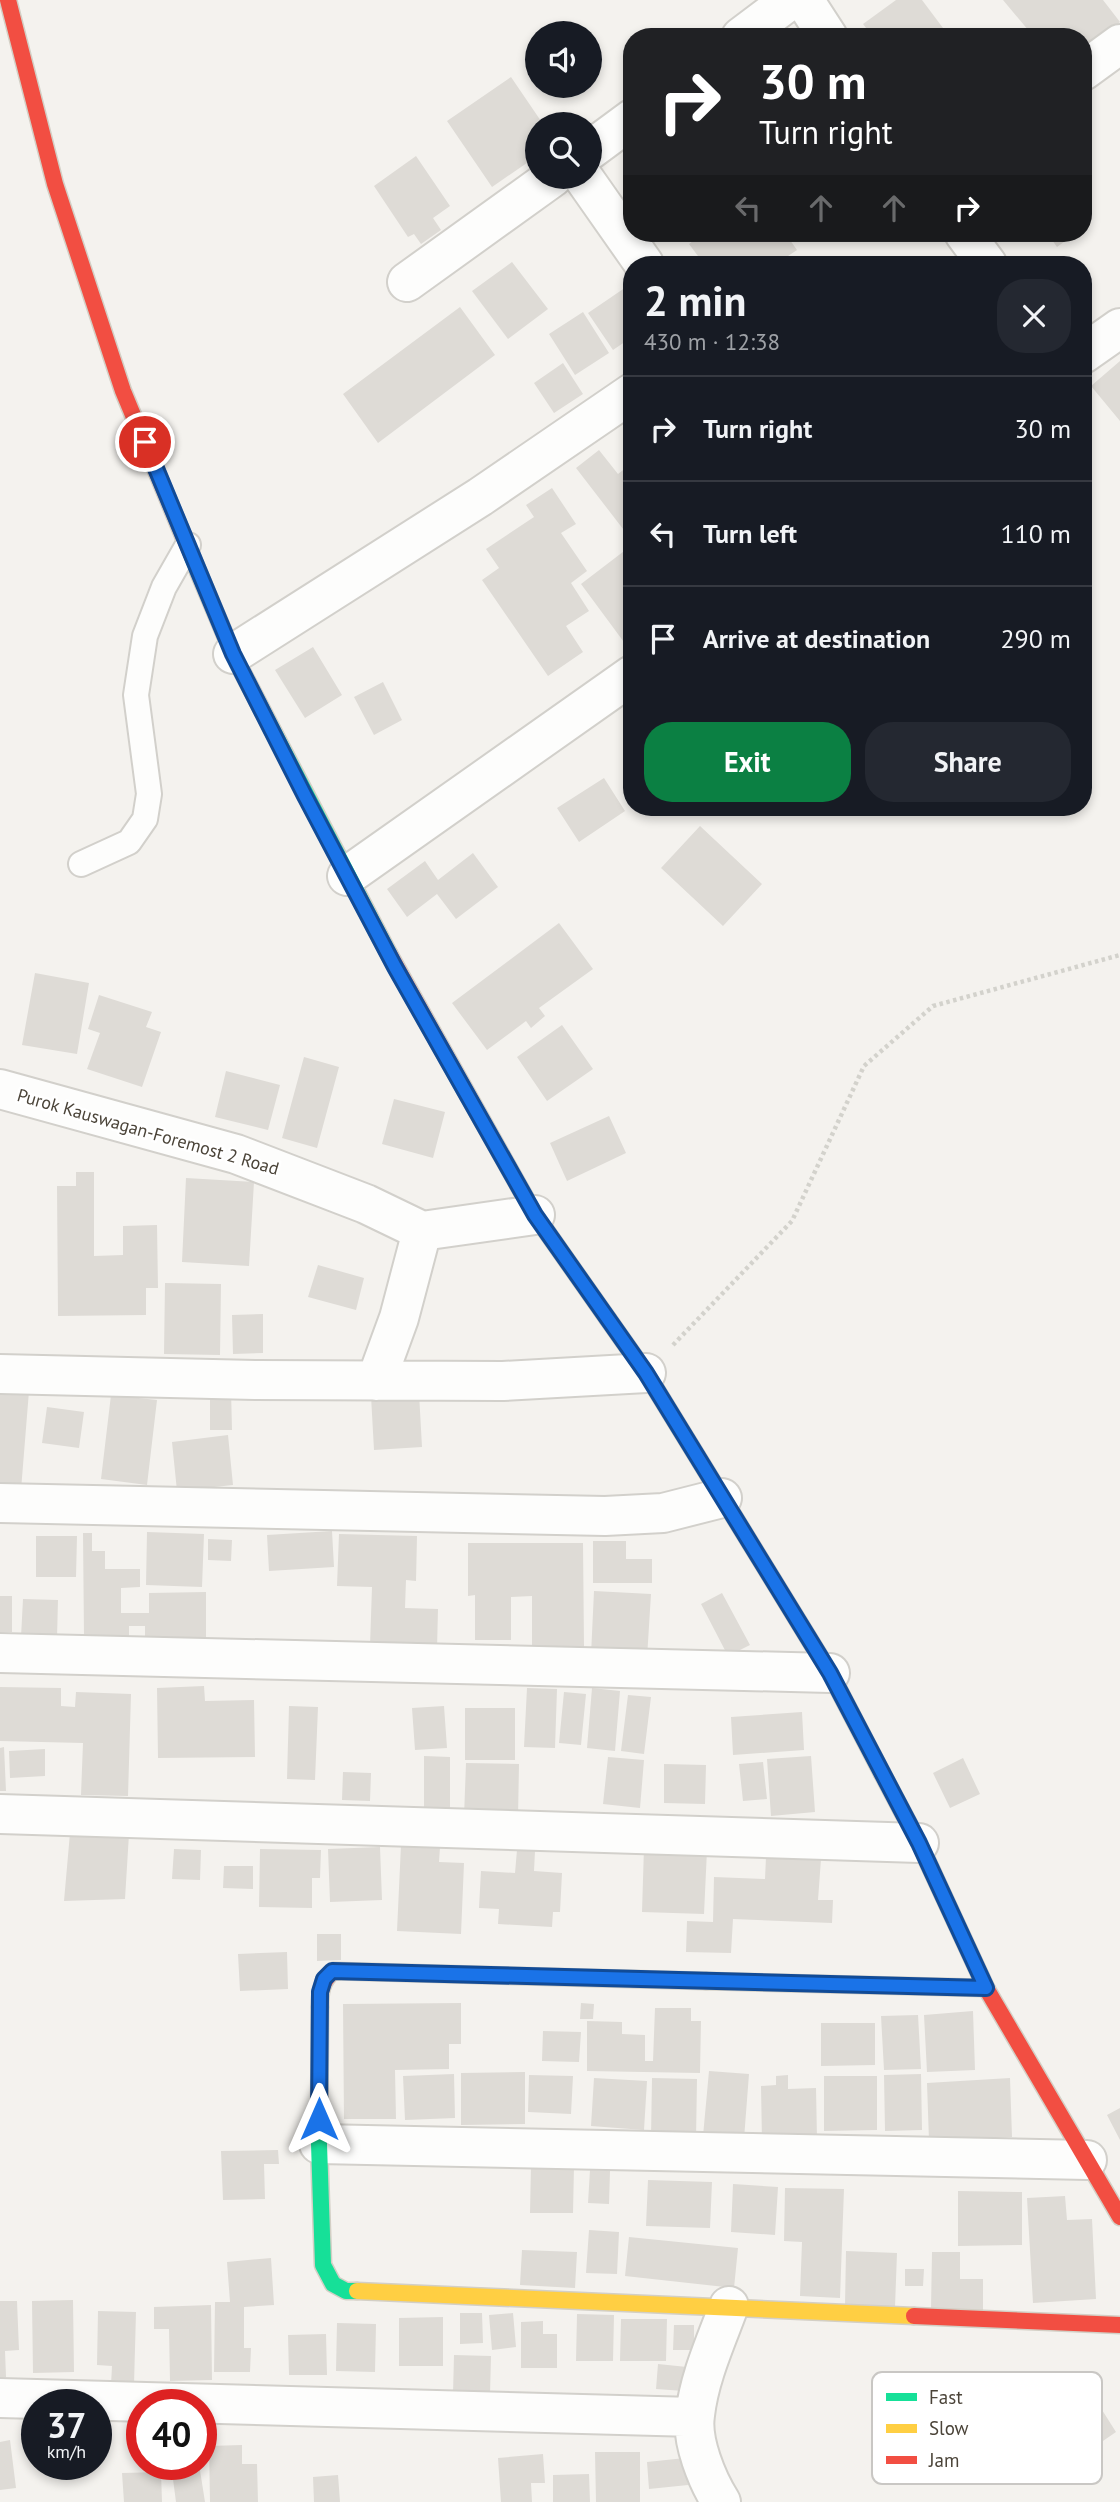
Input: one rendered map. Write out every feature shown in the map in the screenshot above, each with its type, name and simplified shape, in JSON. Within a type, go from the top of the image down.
[{"type":"main road","points":[[8,0],[55,184],[123,391],[233,654],[395,967],[535,1215],[646,1373],[830,1673],[919,1843],[986,1988],[1120,2217]]},
{"type":"main road","points":[[986,1988],[332,1971],[324,1979],[320,1992],[319,2144],[323,2265],[327,2279],[339,2288],[360,2291],[1120,2325]]},
{"type":"street","points":[[753,28],[790,0]]},
{"type":"street","points":[[804,0],[822,28]]},
{"type":"street","points":[[1092,64],[1120,44]]},
{"type":"street","points":[[602,141],[623,126]]},
{"type":"street","points":[[407,282],[536,189]]},
{"type":"street","points":[[591,189],[623,234]]},
{"type":"street","points":[[1092,348],[1120,328]]},
{"type":"street","points":[[233,654],[480,497],[623,399]]},
{"type":"street","points":[[347,876],[623,681]]},
{"type":"street","name":"Purok Kauswagan-Foremost 2 Road","points":[[0,1089],[236,1154],[366,1204],[422,1231]]},
{"type":"street","points":[[376,1381],[399,1318],[422,1231],[535,1215]]},
{"type":"street","points":[[0,1374],[503,1381],[646,1373]]},
{"type":"street","points":[[0,1503],[605,1516],[663,1513],[722,1498]]},
{"type":"street","points":[[0,1653],[830,1673]]},
{"type":"street","points":[[0,1814],[919,1843]]},
{"type":"street","points":[[319,2144],[1087,2160]]},
{"type":"street","points":[[721,2502],[705,2473],[694,2417],[712,2352],[729,2306]]},
{"type":"street","points":[[0,2398],[694,2417]]},
{"type":"lane","points":[[81,864],[129,842],[145,818],[149,794],[136,695],[145,636],[164,587],[188,545]]},
{"type":"path","points":[[646,1373],[793,1221],[864,1066],[933,1006],[1120,955]]},
{"type":"building","points":[[896,0],[922,0],[943,28],[866,28],[863,24]]},
{"type":"building","points":[[1003,0],[1103,0],[1120,22],[1092,45],[1092,28],[1026,28]]},
{"type":"building","points":[[511,77],[535,112],[525,112],[525,164],[492,187],[447,121]]},
{"type":"building","points":[[416,156],[450,206],[433,218],[441,230],[421,244],[414,234],[408,237],[374,186]]},
{"type":"building","points":[[791,242],[797,250],[788,256],[698,256],[689,244]]},
{"type":"building","points":[[512,262],[548,309],[508,339],[472,291]]},
{"type":"building","points":[[623,289],[623,343],[613,350],[588,313]]},
{"type":"building","points":[[460,307],[495,355],[378,443],[343,394]]},
{"type":"building","points":[[583,312],[609,353],[575,375],[549,334]]},
{"type":"building","points":[[1120,361],[1120,421],[1092,387]]},
{"type":"building","points":[[563,363],[583,394],[554,413],[534,383]]},
{"type":"building","points":[[599,450],[618,474],[623,470],[623,529],[576,468]]},
{"type":"building","points":[[552,488],[576,524],[561,533],[587,571],[571,583],[589,611],[566,626],[583,652],[548,676],[482,580],[499,568],[486,549],[534,517],[526,505]]},
{"type":"building","points":[[623,552],[623,641],[581,584]]},
{"type":"building","points":[[313,647],[342,695],[305,718],[275,670]]},
{"type":"building","points":[[383,682],[402,720],[374,735],[354,697]]},
{"type":"building","points":[[604,778],[623,808],[623,812],[579,842],[557,808]]},
{"type":"building","points":[[700,826],[762,884],[723,926],[661,868]]},
{"type":"building","points":[[473,853],[498,887],[456,919],[437,894],[407,917],[387,889],[425,861],[438,880]]},
{"type":"building","points":[[559,923],[593,969],[539,1008],[545,1016],[531,1028],[526,1021],[487,1050],[452,1003]]},
{"type":"building","points":[[35,973],[89,983],[77,1054],[22,1045]]},
{"type":"building","points":[[99,995],[152,1012],[146,1027],[161,1032],[142,1087],[87,1069],[100,1033],[88,1029]]},
{"type":"building","points":[[562,1025],[593,1069],[547,1101],[517,1057]]},
{"type":"building","points":[[304,1057],[339,1067],[317,1148],[282,1138]]},
{"type":"building","points":[[226,1071],[280,1085],[268,1130],[215,1117]]},
{"type":"building","points":[[394,1099],[445,1112],[433,1158],[382,1144]]},
{"type":"building","points":[[609,1116],[626,1153],[567,1181],[550,1143]]},
{"type":"building","points":[[76,1172],[94,1172],[94,1256],[123,1255],[123,1226],[157,1225],[158,1288],[146,1288],[146,1315],[58,1316],[57,1186],[76,1186]]},
{"type":"building","points":[[186,1178],[254,1182],[249,1266],[182,1262]]},
{"type":"building","points":[[318,1265],[364,1278],[356,1310],[308,1297]]},
{"type":"building","points":[[165,1283],[221,1284],[220,1355],[164,1354]]},
{"type":"building","points":[[263,1314],[263,1353],[233,1354],[232,1315]]},
{"type":"building","points":[[0,1389],[29,1391],[21,1490],[0,1488]]},
{"type":"building","points":[[231,1390],[232,1430],[210,1430],[210,1391]]},
{"type":"building","points":[[419,1393],[422,1447],[374,1450],[371,1396]]},
{"type":"building","points":[[111,1395],[157,1400],[147,1485],[101,1479]]},
{"type":"building","points":[[47,1407],[84,1412],[79,1448],[42,1443]]},
{"type":"building","points":[[228,1435],[233,1485],[177,1491],[172,1442]]},
{"type":"building","points":[[332,1531],[334,1567],[269,1571],[267,1535]]},
{"type":"building","points":[[147,1532],[204,1534],[202,1587],[146,1585]]},
{"type":"building","points":[[83,1533],[92,1533],[92,1551],[105,1551],[105,1569],[140,1569],[140,1587],[121,1588],[121,1613],[149,1613],[149,1593],[206,1592],[206,1647],[145,1647],[145,1626],[129,1626],[129,1637],[84,1637]]},
{"type":"building","points":[[339,1534],[417,1536],[416,1581],[406,1580],[405,1608],[438,1609],[437,1649],[370,1646],[372,1587],[337,1586]]},
{"type":"building","points":[[36,1536],[77,1536],[76,1577],[36,1577]]},
{"type":"building","points":[[208,1539],[232,1540],[231,1561],[208,1560]]},
{"type":"building","points":[[593,1541],[626,1541],[626,1559],[652,1559],[652,1583],[593,1583]]},
{"type":"building","points":[[468,1543],[583,1543],[584,1647],[532,1648],[532,1596],[511,1597],[511,1640],[475,1640],[475,1595],[468,1596]]},
{"type":"building","points":[[594,1591],[651,1594],[647,1658],[591,1655]]},
{"type":"building","points":[[722,1593],[750,1645],[728,1656],[701,1604]]},
{"type":"building","points":[[0,1596],[12,1596],[12,1632],[0,1632]]},
{"type":"building","points":[[23,1599],[58,1600],[57,1638],[21,1637]]},
{"type":"building","points":[[204,1686],[205,1701],[254,1700],[255,1757],[158,1758],[157,1688]]},
{"type":"building","points":[[0,1687],[61,1688],[61,1706],[75,1707],[76,1692],[131,1694],[128,1796],[81,1795],[83,1743],[0,1741]]},
{"type":"building","points":[[527,1688],[557,1689],[555,1748],[524,1747]]},
{"type":"building","points":[[592,1688],[620,1691],[615,1751],[587,1748]]},
{"type":"building","points":[[564,1692],[586,1694],[581,1745],[559,1743]]},
{"type":"building","points":[[628,1695],[651,1697],[644,1754],[621,1751]]},
{"type":"building","points":[[289,1706],[318,1707],[315,1780],[287,1779]]},
{"type":"building","points":[[444,1706],[447,1748],[415,1750],[412,1708]]},
{"type":"building","points":[[465,1708],[515,1708],[515,1760],[465,1760]]},
{"type":"building","points":[[802,1712],[804,1750],[733,1755],[731,1717]]},
{"type":"building","points":[[4,1747],[6,1791],[0,1791],[0,1748]]},
{"type":"building","points":[[45,1749],[45,1776],[10,1778],[9,1751]]},
{"type":"building","points":[[424,1756],[450,1757],[450,1808],[424,1808]]},
{"type":"building","points":[[811,1756],[815,1812],[771,1816],[767,1759]]},
{"type":"building","points":[[608,1757],[644,1760],[640,1808],[603,1804]]},
{"type":"building","points":[[963,1758],[980,1794],[950,1808],[933,1773]]},
{"type":"building","points":[[763,1762],[767,1799],[743,1801],[739,1764]]},
{"type":"building","points":[[466,1763],[519,1764],[518,1818],[464,1817]]},
{"type":"building","points":[[664,1764],[706,1765],[705,1804],[664,1803]]},
{"type":"building","points":[[343,1772],[371,1773],[370,1801],[342,1800]]},
{"type":"building","points":[[70,1833],[129,1834],[125,1899],[64,1901]]},
{"type":"building","points":[[401,1845],[440,1847],[439,1862],[464,1863],[461,1934],[397,1931]]},
{"type":"building","points":[[380,1847],[382,1900],[330,1902],[328,1849]]},
{"type":"building","points":[[644,1847],[707,1850],[704,1914],[642,1912]]},
{"type":"building","points":[[174,1849],[201,1850],[200,1880],[172,1879]]},
{"type":"building","points":[[260,1849],[321,1850],[320,1878],[312,1878],[312,1908],[259,1907]]},
{"type":"building","points":[[517,1850],[535,1851],[534,1871],[562,1873],[560,1912],[553,1912],[552,1927],[498,1924],[499,1909],[479,1908],[481,1871],[515,1873]]},
{"type":"building","points":[[766,1857],[821,1859],[818,1900],[833,1900],[832,1923],[733,1919],[731,1953],[686,1952],[687,1921],[713,1922],[714,1877],[765,1879]]},
{"type":"building","points":[[224,1866],[253,1866],[253,1889],[223,1888]]},
{"type":"building","points":[[317,1934],[341,1934],[341,1960],[317,1961]]},
{"type":"building","points":[[287,1952],[288,1989],[240,1991],[238,1954]]},
{"type":"building","points":[[461,2003],[461,2044],[449,2044],[449,2069],[395,2070],[396,2119],[344,2119],[343,2004]]},
{"type":"building","points":[[581,2003],[594,2004],[593,2019],[580,2019]]},
{"type":"building","points":[[655,2008],[691,2008],[691,2021],[701,2021],[700,2073],[587,2071],[587,2021],[622,2022],[622,2034],[645,2035],[645,2061],[653,2061]]},
{"type":"building","points":[[973,2011],[975,2070],[927,2072],[924,2015]]},
{"type":"building","points":[[918,2015],[921,2069],[884,2070],[881,2016]]},
{"type":"building","points":[[821,2023],[875,2023],[875,2065],[821,2066]]},
{"type":"building","points":[[543,2031],[581,2032],[579,2062],[542,2061]]},
{"type":"building","points":[[709,2071],[749,2074],[744,2139],[703,2136]]},
{"type":"building","points":[[525,2072],[525,2124],[461,2125],[461,2073]]},
{"type":"building","points":[[454,2074],[455,2118],[405,2120],[403,2076]]},
{"type":"building","points":[[921,2074],[922,2130],[885,2131],[884,2075]]},
{"type":"building","points":[[529,2075],[573,2076],[571,2114],[528,2112]]},
{"type":"building","points":[[788,2075],[788,2089],[816,2088],[817,2140],[762,2142],[761,2086],[776,2085],[776,2076]]},
{"type":"building","points":[[824,2076],[877,2076],[877,2130],[824,2131]]},
{"type":"building","points":[[594,2078],[647,2081],[644,2130],[591,2126]]},
{"type":"building","points":[[652,2078],[697,2079],[696,2139],[651,2138]]},
{"type":"building","points":[[1010,2078],[1012,2137],[929,2141],[927,2083]]},
{"type":"building","points":[[1120,2108],[1120,2140],[1107,2115]]},
{"type":"building","points":[[278,2150],[279,2164],[264,2164],[265,2199],[223,2200],[221,2151]]},
{"type":"building","points":[[531,2166],[574,2166],[573,2213],[530,2213]]},
{"type":"building","points":[[590,2170],[610,2171],[609,2204],[588,2203]]},
{"type":"building","points":[[648,2180],[712,2182],[710,2228],[646,2226]]},
{"type":"building","points":[[733,2184],[778,2187],[775,2235],[731,2232]]},
{"type":"building","points":[[785,2188],[844,2189],[840,2298],[800,2296],[802,2242],[784,2241]]},
{"type":"building","points":[[958,2191],[1022,2192],[1022,2245],[958,2246]]},
{"type":"building","points":[[1065,2196],[1067,2220],[1092,2219],[1096,2299],[1033,2303],[1027,2198]]},
{"type":"building","points":[[589,2230],[619,2232],[617,2274],[586,2273]]},
{"type":"building","points":[[629,2237],[738,2248],[734,2288],[625,2276]]},
{"type":"building","points":[[522,2250],[577,2252],[575,2288],[520,2285]]},
{"type":"building","points":[[846,2251],[897,2253],[895,2307],[845,2306]]},
{"type":"building","points":[[932,2252],[960,2252],[960,2279],[983,2279],[983,2310],[931,2309]]},
{"type":"building","points":[[271,2258],[274,2305],[244,2307],[244,2348],[251,2348],[250,2372],[214,2372],[215,2302],[230,2302],[227,2262]]},
{"type":"building","points":[[905,2269],[924,2269],[923,2286],[905,2286]]},
{"type":"building","points":[[73,2300],[74,2372],[33,2373],[32,2301]]},
{"type":"building","points":[[0,2301],[17,2301],[19,2350],[5,2351],[6,2377],[0,2378]]},
{"type":"building","points":[[211,2305],[212,2380],[170,2381],[169,2329],[154,2329],[154,2307]]},
{"type":"building","points":[[98,2311],[136,2312],[134,2385],[111,2385],[112,2366],[97,2365]]},
{"type":"building","points":[[460,2313],[482,2313],[483,2343],[460,2344]]},
{"type":"building","points":[[513,2313],[516,2347],[492,2350],[489,2315]]},
{"type":"building","points":[[577,2314],[614,2315],[613,2361],[576,2361]]},
{"type":"building","points":[[443,2317],[443,2366],[399,2366],[399,2318]]},
{"type":"building","points":[[621,2319],[667,2319],[666,2361],[620,2361]]},
{"type":"building","points":[[543,2321],[543,2334],[557,2334],[557,2368],[521,2368],[521,2322]]},
{"type":"building","points":[[337,2323],[376,2324],[375,2372],[336,2371]]},
{"type":"building","points":[[674,2325],[694,2325],[694,2350],[673,2350]]},
{"type":"building","points":[[326,2334],[327,2375],[289,2375],[288,2335]]},
{"type":"building","points":[[454,2355],[491,2356],[490,2395],[453,2394]]},
{"type":"building","points":[[658,2364],[687,2367],[684,2391],[656,2389]]},
{"type":"building","points":[[1102,2410],[1116,2432],[1102,2442]]},
{"type":"building","points":[[10,2440],[16,2488],[0,2490],[0,2442]]},
{"type":"building","points":[[242,2445],[242,2464],[257,2464],[258,2502],[210,2502],[210,2480],[217,2480],[217,2446]]},
{"type":"building","points":[[595,2452],[640,2452],[640,2502],[596,2502]]},
{"type":"building","points":[[543,2454],[545,2483],[531,2483],[532,2502],[501,2502],[498,2458]]},
{"type":"building","points":[[685,2458],[688,2485],[649,2489],[647,2462]]},
{"type":"building","points":[[122,2473],[126,2473],[126,2480],[161,2480],[162,2502],[124,2502]]},
{"type":"building","points":[[589,2474],[590,2502],[553,2502],[553,2475]]},
{"type":"building","points":[[338,2475],[340,2502],[314,2502],[313,2477]]},
{"type":"building","points":[[173,2480],[202,2480],[205,2502],[176,2502]]},
{"type":"traffic: fast","points":[[192,557],[233,654],[389,954]]},
{"type":"traffic: fast","points":[[608,1319],[646,1373],[830,1673],[882,1773]]},
{"type":"traffic: fast","points":[[706,1981],[986,1988]]},
{"type":"traffic: fast","points":[[320,2007],[319,2144],[323,2265],[333,2284],[346,2291],[357,2291]]},
{"type":"traffic: slow","points":[[357,2291],[914,2316]]},
{"type":"traffic: jam","points":[[8,0],[55,184],[123,391],[192,557]]},
{"type":"traffic: jam","points":[[389,954],[535,1215],[608,1319]]},
{"type":"traffic: jam","points":[[882,1773],[919,1843],[986,1988],[1120,2217]]},
{"type":"traffic: jam","points":[[320,2007],[322,1988],[333,1971],[706,1981]]},
{"type":"traffic: jam","points":[[914,2316],[1120,2325]]},
{"type":"route","points":[[145,442],[233,654],[395,967],[535,1215],[646,1373],[830,1673],[919,1843],[986,1988],[332,1971],[324,1979],[320,1992],[319,2119]]}]
